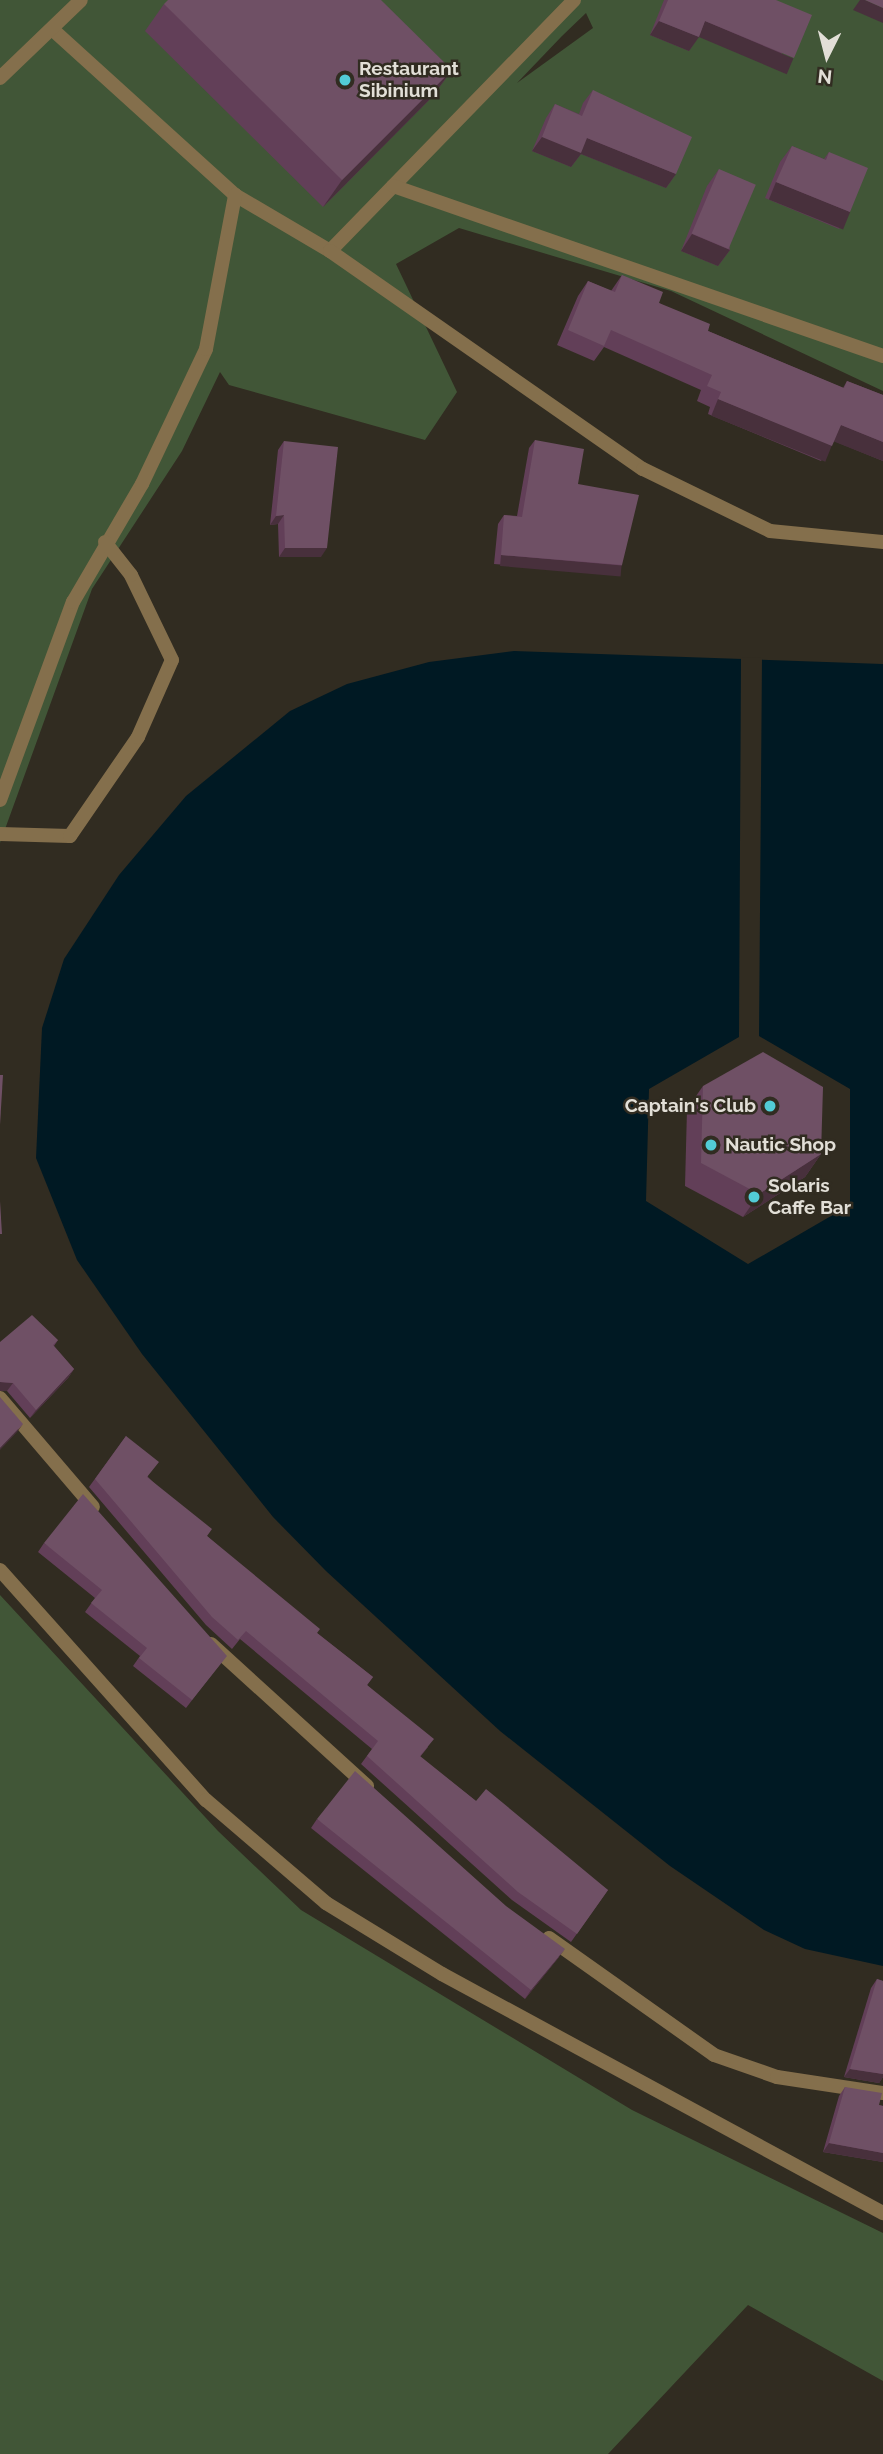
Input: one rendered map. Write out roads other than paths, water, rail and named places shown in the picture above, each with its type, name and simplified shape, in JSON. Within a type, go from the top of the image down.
[{"type":"street","points":[[0,78],[81,0]]},
{"type":"street","points":[[330,251],[574,0]]},
{"type":"street","points":[[52,29],[235,195],[330,251],[643,470],[771,531],[883,542]]},
{"type":"street","points":[[393,186],[883,356]]},
{"type":"street","points":[[0,800],[73,602],[105,542],[142,484],[206,349],[235,195]]},
{"type":"street","points":[[0,834],[70,836],[138,737],[172,660],[131,575],[105,542]]},
{"type":"street","points":[[0,1398],[108,1526]]},
{"type":"street","points":[[0,1570],[206,1800],[326,1902],[442,1974],[883,2213]]},
{"type":"street","points":[[199,1632],[380,1799]]},
{"type":"street","points":[[539,1931],[714,2054],[777,2077],[883,2093]]},
{"type":"water","points":[[514,651],[883,664],[883,1966],[805,1949],[764,1930],[670,1866],[500,1731],[326,1571],[273,1517],[142,1354],[77,1260],[36,1158],[42,1028],[64,959],[119,875],[186,796],[290,711],[347,684],[429,662]]},
{"type":"place","name":"Restaurant Sibinium","points":[[345,80]]},
{"type":"place","name":"Captain's Club","points":[[770,1106]]},
{"type":"place","name":"Nautic Shop","points":[[711,1145]]},
{"type":"place","name":"Solaris Caffe Bar","points":[[754,1197]]}]
